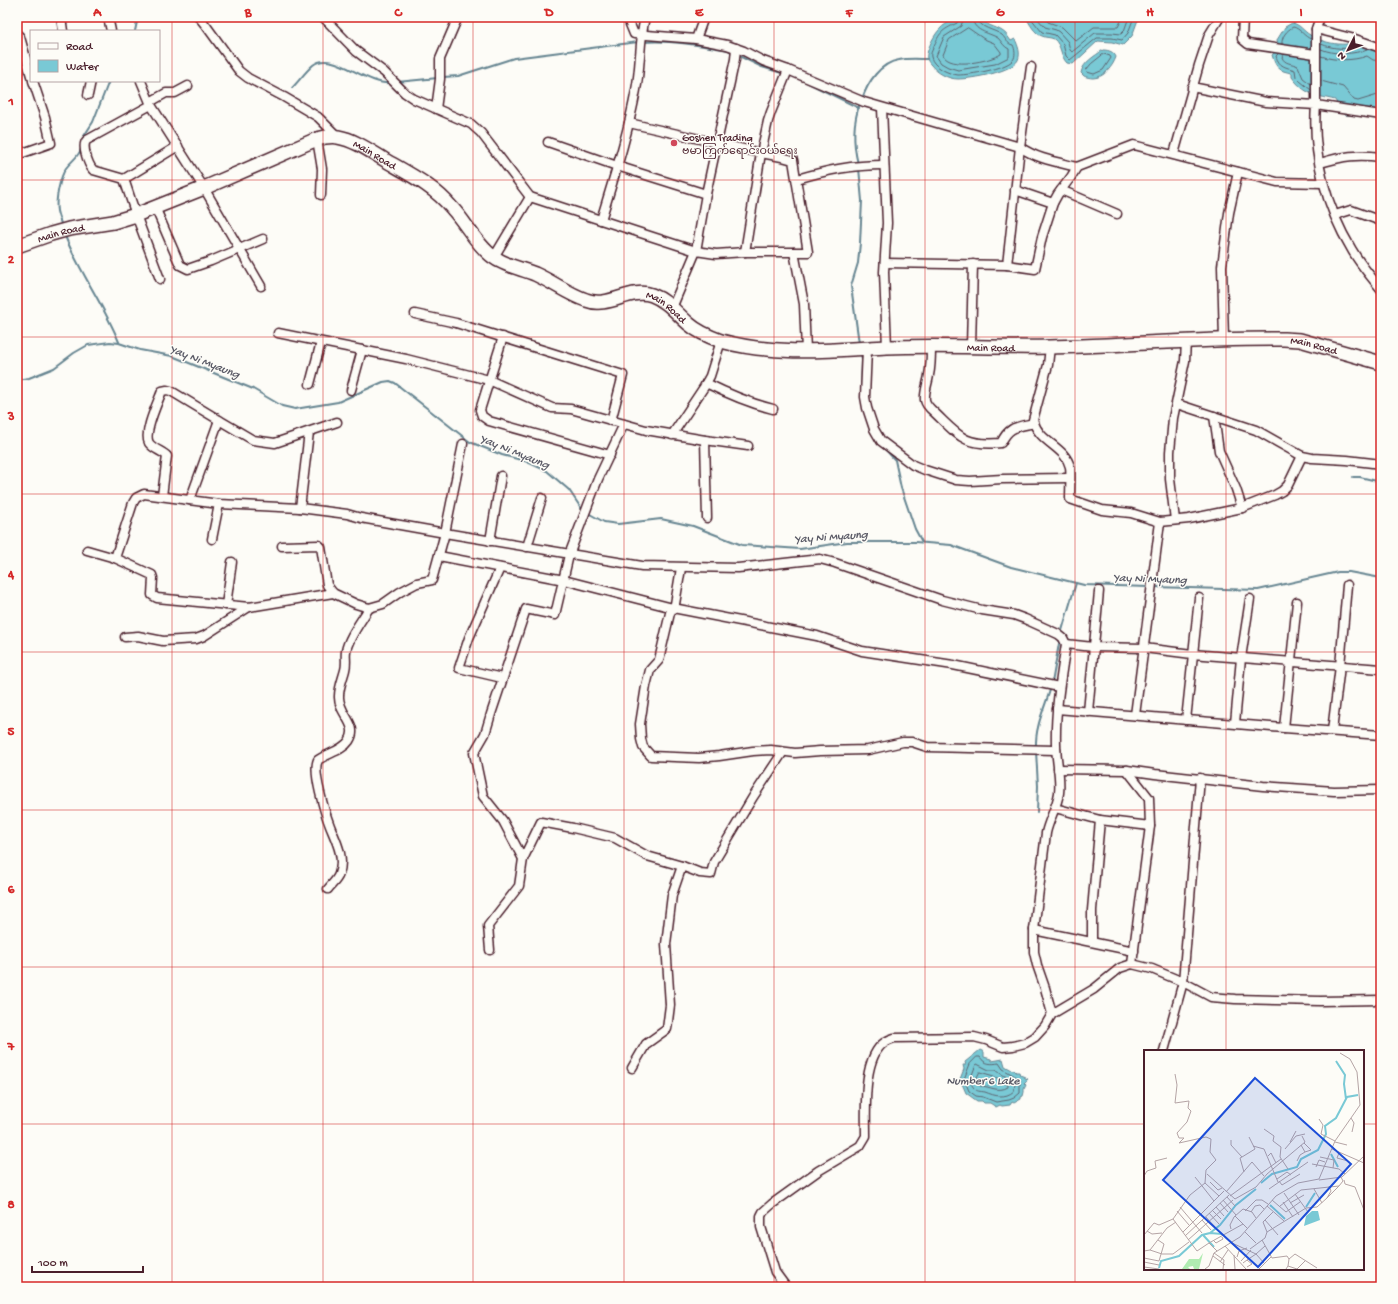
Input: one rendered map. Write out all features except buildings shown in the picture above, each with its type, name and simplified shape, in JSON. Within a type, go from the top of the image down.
[{"type":"main road","name":"Main Road","points":[[17,246],[69,229],[113,222],[136,215],[204,188],[317,139],[338,137],[363,147],[426,184],[453,208],[487,252],[511,267],[535,275],[587,301],[597,303],[606,302],[631,294],[641,293],[651,295],[661,299],[698,331],[721,341],[748,347],[786,351],[806,351],[887,347],[1050,347],[1267,339],[1300,340],[1381,363]]},
{"type":"street","points":[[61,17],[63,30]]},
{"type":"street","points":[[108,17],[111,30]]},
{"type":"street","points":[[199,17],[239,71],[248,78],[318,117],[338,137]]},
{"type":"street","points":[[323,17],[356,51],[414,99],[472,124],[481,133],[530,198],[696,251],[716,254],[745,252],[808,252],[793,160],[782,156],[761,153],[629,123]]},
{"type":"street","points":[[436,109],[440,77],[440,59],[458,17]]},
{"type":"street","points":[[627,17],[634,34],[641,39],[696,39],[727,44],[736,53],[763,61],[787,74],[861,101],[1020,146],[1035,156],[1052,162],[1077,167]]},
{"type":"street","points":[[601,220],[629,123],[637,88],[641,39],[645,17]]},
{"type":"street","points":[[696,39],[704,17]]},
{"type":"street","points":[[1174,154],[1199,65],[1209,36],[1220,17]]},
{"type":"street","points":[[1242,17],[1242,39],[1248,44],[1315,54]]},
{"type":"street","points":[[1320,17],[1316,29],[1315,124],[1323,183],[1342,232],[1352,251],[1381,289]]},
{"type":"street","points":[[1316,29],[1355,38],[1381,48]]},
{"type":"street","points":[[17,34],[20,37],[30,72]]},
{"type":"street","points":[[672,308],[696,251],[706,194],[736,53]]},
{"type":"street","points":[[1007,265],[1020,146],[1031,67]]},
{"type":"street","points":[[745,252],[761,153],[770,112],[787,74]]},
{"type":"street","points":[[17,155],[51,142],[45,116],[33,82]]},
{"type":"street","points":[[88,95],[91,82]]},
{"type":"street","points":[[141,82],[150,103],[204,188],[261,286]]},
{"type":"street","points":[[178,146],[124,179],[93,170],[88,162],[84,145],[85,141],[166,93],[175,93],[188,86]]},
{"type":"street","points":[[1192,88],[1266,102],[1316,105],[1381,115]]},
{"type":"street","points":[[882,108],[886,223],[884,272],[887,347]]},
{"type":"street","points":[[317,139],[322,169],[321,195]]},
{"type":"street","points":[[548,142],[617,166],[706,194]]},
{"type":"street","points":[[885,263],[1007,265],[1035,269],[1042,237],[1052,203],[1077,167],[1134,144],[1277,182],[1323,183]]},
{"type":"street","points":[[1320,163],[1344,156],[1365,155],[1381,157]]},
{"type":"street","points":[[797,178],[832,169],[884,165]]},
{"type":"street","points":[[1224,340],[1222,266],[1229,212],[1238,172]]},
{"type":"street","points":[[124,179],[160,279]]},
{"type":"street","points":[[1015,190],[1052,203]]},
{"type":"street","points":[[1060,190],[1117,214]]},
{"type":"street","points":[[494,257],[530,198]]},
{"type":"street","points":[[155,207],[180,265],[184,268],[188,269],[240,250],[263,239]]},
{"type":"street","points":[[1335,215],[1351,210],[1381,221]]},
{"type":"street","points":[[794,252],[804,304],[806,351]]},
{"type":"street","points":[[971,347],[973,264]]},
{"type":"street","points":[[415,314],[456,323],[623,375],[612,421]]},
{"type":"street","points":[[278,333],[406,359],[489,380],[552,408],[571,409],[612,421],[672,435],[748,446]]},
{"type":"street","points":[[503,337],[480,410],[482,416],[489,421],[610,455]]},
{"type":"street","points":[[672,435],[710,376],[721,341]]},
{"type":"street","points":[[1175,520],[1170,479],[1170,452],[1173,418],[1185,361],[1186,341]]},
{"type":"street","points":[[310,384],[322,342]]},
{"type":"street","points":[[931,347],[929,377],[925,395],[926,404],[960,437],[989,444],[1001,443],[1006,433],[1010,430],[1034,423]]},
{"type":"street","points":[[1050,347],[1048,365],[1033,420],[1041,436],[1058,449],[1070,467],[1070,499],[1102,510],[1131,513],[1160,522],[1189,519],[1242,508],[1276,495],[1288,485],[1302,456]]},
{"type":"street","points":[[867,349],[865,397],[874,428],[881,441],[913,465],[956,480],[970,481],[1069,478]]},
{"type":"street","points":[[351,390],[362,350]]},
{"type":"street","points":[[706,383],[754,404],[773,409]]},
{"type":"street","points":[[162,496],[167,456],[152,446],[149,443],[148,438],[148,431],[162,391],[171,391],[253,440],[276,443],[336,422]]},
{"type":"street","points":[[1177,404],[1256,430],[1302,456],[1381,464]]},
{"type":"street","points":[[1214,416],[1219,451],[1236,489],[1242,508]]},
{"type":"street","points":[[190,500],[219,420]]},
{"type":"street","points":[[523,859],[503,821],[483,796],[474,753],[485,734],[502,678],[526,609],[555,615],[569,555],[586,509],[624,424]]},
{"type":"street","points":[[300,508],[309,432]]},
{"type":"street","points":[[705,440],[707,518]]},
{"type":"street","points":[[282,546],[319,545],[321,547],[325,580],[333,593],[356,604],[369,608],[383,604],[416,583],[432,580],[445,533],[463,444]]},
{"type":"street","points":[[490,541],[501,476]]},
{"type":"street","points":[[115,558],[133,503],[136,498],[144,494],[219,504],[300,508],[347,514],[361,518],[636,566],[738,568],[820,559],[836,563],[942,600],[982,610],[1014,615],[1058,634],[1063,638],[1066,644],[1057,709],[1056,750],[1059,791],[1056,808],[1049,819],[1046,833],[1034,930],[1034,952],[1036,965],[1045,988],[1052,1014]]},
{"type":"street","points":[[527,547],[542,498]]},
{"type":"street","points":[[212,539],[219,504]]},
{"type":"street","points":[[1135,715],[1160,522]]},
{"type":"street","points":[[87,550],[115,558],[152,575],[152,595],[154,597],[249,607],[333,593]]},
{"type":"street","points":[[439,556],[564,580],[673,608],[817,636],[862,651],[953,665],[1059,687]]},
{"type":"street","points":[[226,605],[232,562]]},
{"type":"street","points":[[500,568],[468,638],[459,668],[502,678]]},
{"type":"street","points":[[681,568],[675,604],[670,613],[659,660],[650,670],[646,686],[640,724],[641,739],[643,747],[651,756],[699,758],[771,750],[795,753],[868,750],[903,742],[927,747],[1056,750]]},
{"type":"street","points":[[1332,731],[1340,666],[1347,585]]},
{"type":"street","points":[[1088,712],[1099,591]]},
{"type":"street","points":[[1186,720],[1199,598]]},
{"type":"street","points":[[1235,724],[1241,658],[1250,598]]},
{"type":"street","points":[[1284,728],[1297,602]]},
{"type":"street","points":[[125,637],[138,636],[163,641],[196,639],[204,636],[249,607]]},
{"type":"street","points":[[328,889],[339,873],[341,855],[330,825],[318,781],[316,767],[318,760],[345,746],[352,736],[351,725],[340,708],[339,695],[346,665],[346,652],[349,642],[369,608]]},
{"type":"street","points":[[1066,644],[1093,647],[1144,648],[1192,654],[1381,669]]},
{"type":"street","points":[[1057,709],[1381,735]]},
{"type":"street","points":[[490,950],[488,926],[519,886],[523,859],[541,822],[615,838],[647,856],[700,873],[711,874],[714,862],[753,796],[783,752]]},
{"type":"street","points":[[1058,769],[1127,770],[1263,786],[1334,791],[1381,790]]},
{"type":"street","points":[[1127,770],[1149,798],[1150,826],[1132,964]]},
{"type":"street","points":[[1164,1050],[1183,982],[1200,778]]},
{"type":"street","points":[[1056,808],[1100,820],[1150,826]]},
{"type":"street","points":[[1092,941],[1092,910],[1100,820]]},
{"type":"street","points":[[632,1068],[646,1044],[667,1029],[670,1005],[666,944],[672,895],[682,866]]},
{"type":"street","points":[[1034,930],[1134,951]]},
{"type":"street","points":[[786,1287],[775,1272],[761,1227],[761,1216],[763,1212],[779,1199],[818,1171],[854,1150],[864,1142],[866,1136],[866,1085],[872,1063],[878,1049],[885,1042],[894,1038],[974,1037],[1003,1046],[1013,1046],[1025,1043],[1035,1037],[1045,1026],[1052,1014],[1094,989],[1120,968],[1132,964],[1183,982],[1211,997],[1320,1001],[1381,1000]]},
{"type":"water","points":[[956,17],[981,17],[988,24],[1005,33],[1011,41],[1015,39],[1019,52],[1018,60],[1008,68],[991,74],[972,78],[954,79],[940,73],[933,68],[928,61],[928,50],[934,37],[940,29]]},
{"type":"water","points":[[1026,17],[1139,17],[1132,36],[1123,45],[1112,42],[1098,41],[1073,64],[1067,63],[1057,42],[1054,39],[1039,35],[1032,28]]},
{"type":"water","points":[[1292,23],[1307,33],[1331,43],[1346,44],[1367,38],[1376,42],[1381,53],[1381,109],[1360,116],[1344,115],[1335,100],[1306,91],[1292,77],[1292,73],[1281,70],[1275,63],[1272,55],[1279,47],[1277,40],[1285,27]]},
{"type":"water","points":[[1103,50],[1107,50],[1114,54],[1116,57],[1113,64],[1101,76],[1091,78],[1084,76],[1081,73],[1084,66]]},
{"type":"water","name":"Number 6 Lake","points":[[980,1050],[984,1052],[984,1057],[991,1059],[992,1061],[1003,1059],[1005,1066],[1019,1072],[1020,1075],[1028,1079],[1024,1083],[1026,1085],[1021,1099],[1014,1103],[1012,1102],[1010,1105],[1000,1105],[996,1107],[990,1103],[977,1101],[966,1093],[960,1079],[964,1069],[963,1065],[966,1065],[965,1062]]},
{"type":"waterway","points":[[135,30],[138,17]]},
{"type":"waterway","points":[[443,77],[458,76],[514,58],[638,42]]},
{"type":"waterway","points":[[643,42],[686,43],[728,50],[733,53]]},
{"type":"waterway","points":[[737,55],[762,67],[785,74]]},
{"type":"waterway","points":[[862,99],[871,80],[886,65],[902,59],[927,59]]},
{"type":"waterway","points":[[292,88],[313,65],[321,61],[330,61],[340,64],[371,79],[391,83]]},
{"type":"waterway","points":[[397,82],[438,78]]},
{"type":"waterway","points":[[800,79],[859,108]]},
{"type":"waterway","points":[[83,140],[93,122],[109,82]]},
{"type":"waterway","points":[[858,164],[854,133],[860,103]]},
{"type":"waterway","points":[[62,226],[57,211],[58,189],[66,168],[77,156],[81,148]]},
{"type":"waterway","points":[[859,168],[862,201],[860,243],[858,263],[851,286],[859,343]]},
{"type":"waterway","points":[[65,236],[119,342]]},
{"type":"waterway","name":"Yay Ni Myaung","points":[[17,380],[29,378],[54,368],[74,353],[88,345],[110,342],[172,356],[253,389],[282,406],[295,409],[338,402],[383,382],[390,381],[395,383],[470,442],[502,455],[525,461],[547,471],[569,490],[584,511]]},
{"type":"waterway","points":[[861,353],[861,397]]},
{"type":"waterway","points":[[884,448],[895,460],[901,488],[915,529],[922,542]]},
{"type":"waterway","points":[[1353,477],[1360,477],[1381,482]]},
{"type":"waterway","name":"Yay Ni Myaung","points":[[588,513],[604,522],[618,524],[661,519],[693,526],[742,545],[800,549],[847,542],[915,542],[951,545],[1011,567],[1084,585],[1149,587]]},
{"type":"waterway","name":"Yay Ni Myaung","points":[[1154,587],[1258,590],[1338,572],[1349,572],[1381,578]]},
{"type":"waterway","points":[[1061,634],[1076,583]]},
{"type":"waterway","points":[[1052,683],[1060,638]]},
{"type":"waterway","points":[[1036,747],[1037,732],[1051,687]]},
{"type":"waterway","points":[[1036,751],[1038,786],[1037,812]]},
{"type":"place","name":"Goshen Trading ဗမာကြက်ရောင်းဝယ်ရေး","points":[[674,143]]}]
